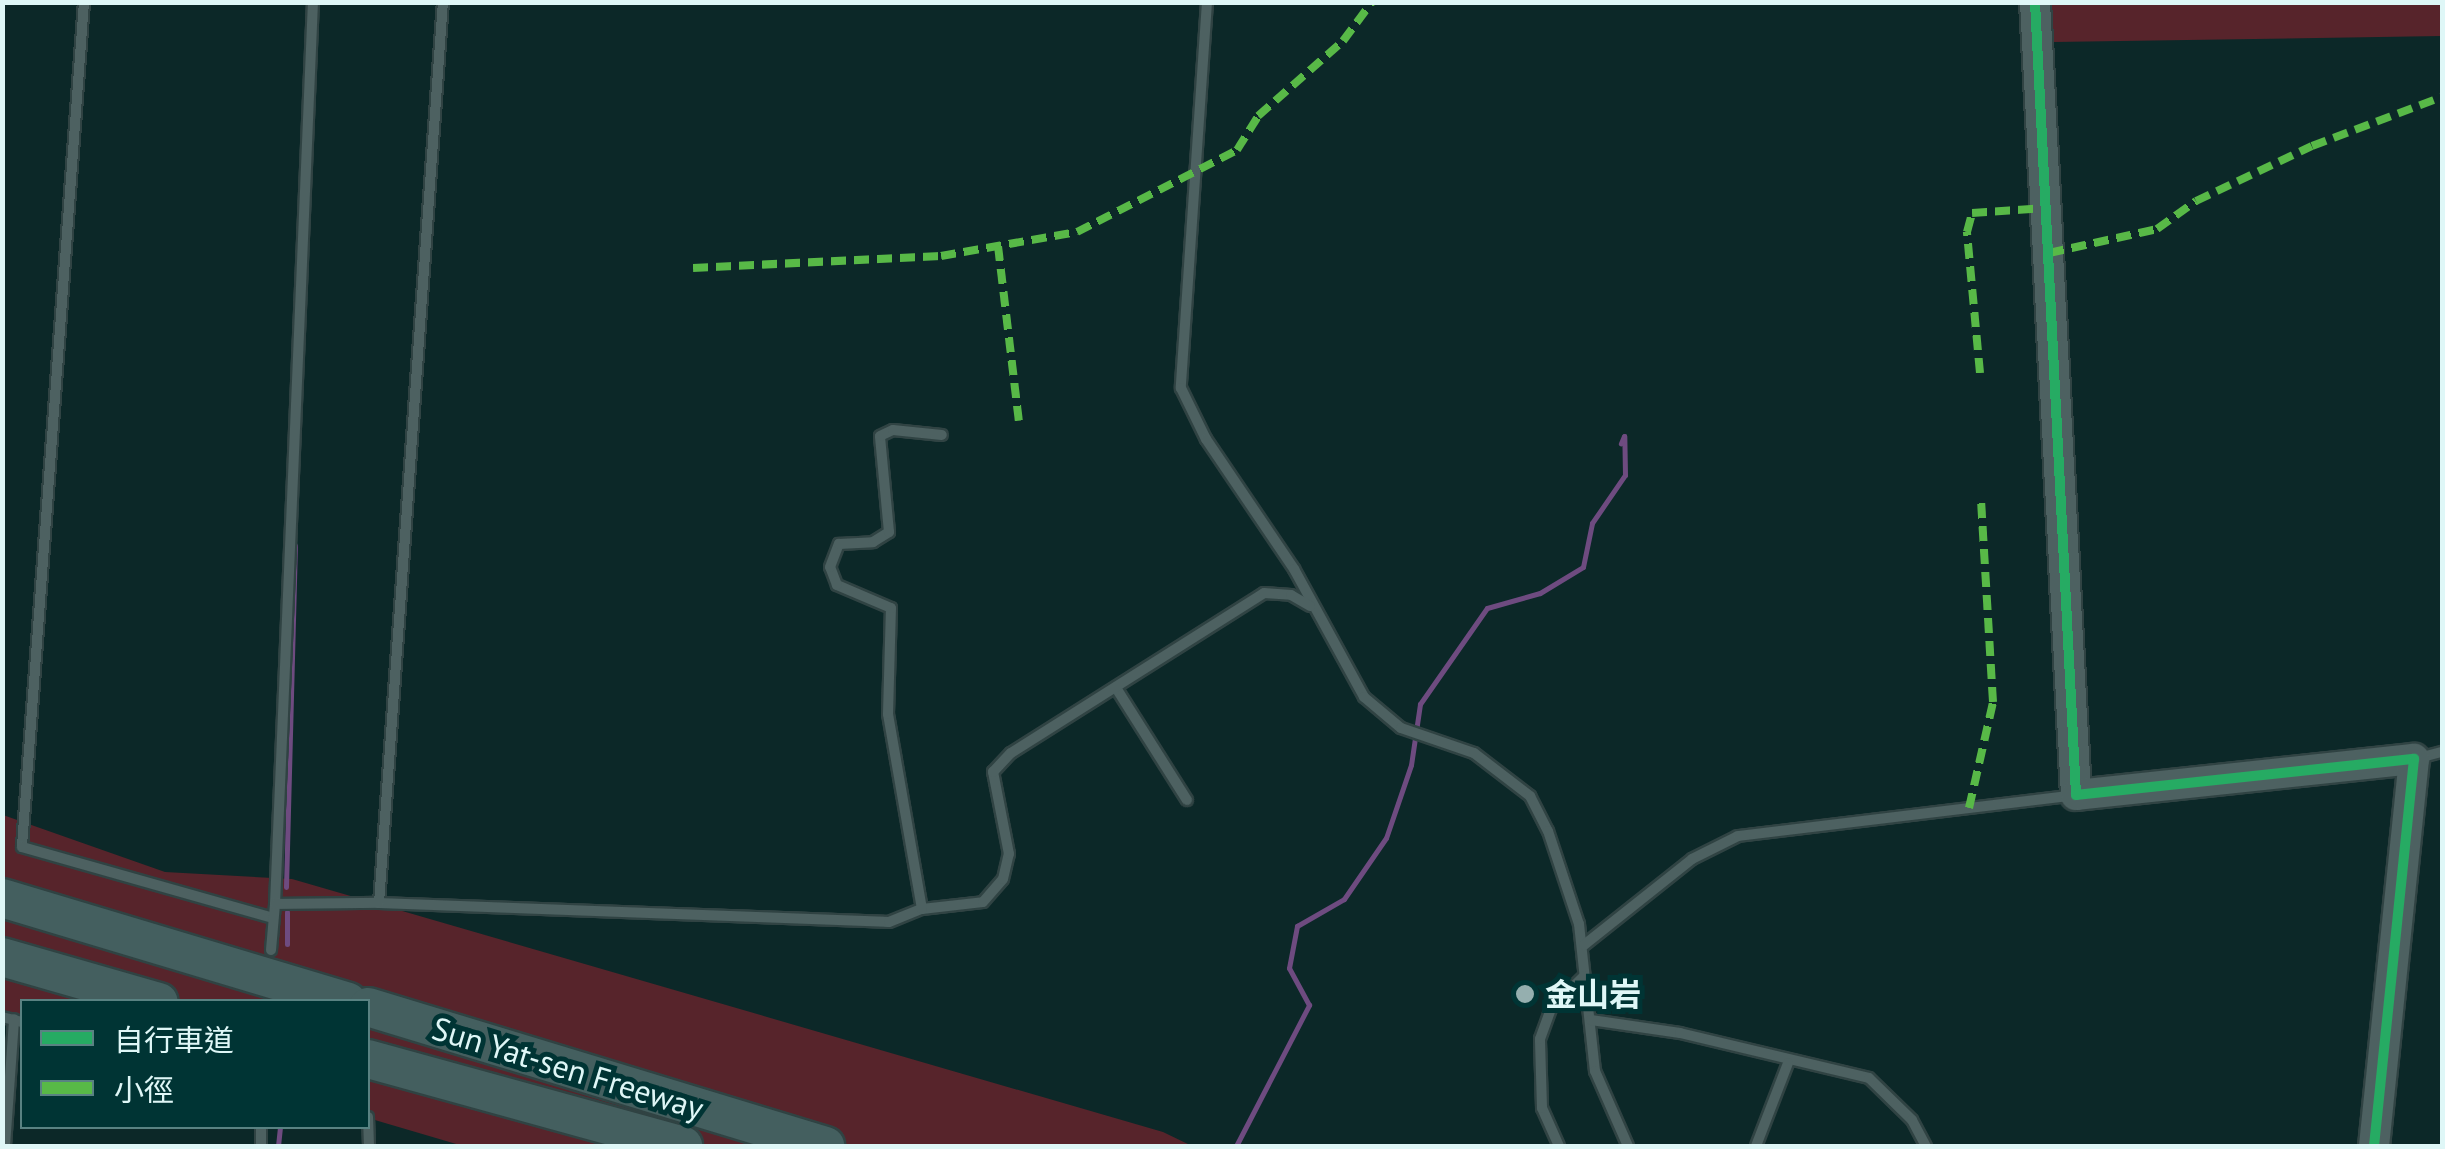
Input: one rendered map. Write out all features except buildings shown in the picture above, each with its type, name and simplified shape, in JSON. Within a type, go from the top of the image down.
[{"type":"highway","points":[[2,898],[338,999]]},
{"type":"highway","points":[[2,957],[149,999]]},
{"type":"highway","points":[[2,967],[97,984]]},
{"type":"highway","name":"Sun Yat-sen Freeway","points":[[370,1009],[825,1146]]},
{"type":"highway","name":"Sun Yat-sen Freeway","points":[[370,1060],[682,1146]]},
{"type":"street","points":[[2035,2],[2076,795],[2428,756],[2374,1146]]},
{"type":"lane","points":[[84,2],[22,848],[273,918]]},
{"type":"lane","points":[[271,950],[313,2]]},
{"type":"lane","points":[[379,903],[443,2]]},
{"type":"lane","points":[[1206,2],[1181,388],[1206,439],[1294,569],[1311,606],[1382,716],[1474,753],[1530,796],[1564,874],[1584,945],[1595,1071],[1628,1146]]},
{"type":"lane","points":[[922,909],[888,714],[891,608],[837,585],[830,567],[839,544],[873,542],[890,532],[880,436],[893,430],[942,435]]},
{"type":"lane","points":[[275,904],[379,903],[889,922],[922,909],[983,902],[996,892],[1009,854],[992,772],[1011,753],[1118,691],[1264,593],[1292,595],[1311,606]]},
{"type":"lane","points":[[1118,691],[1187,800]]},
{"type":"lane","points":[[1584,945],[1692,859],[1738,836],[2076,795]]},
{"type":"lane","points":[[1559,1146],[1542,1108],[1540,1039],[1552,1008],[1584,976]]},
{"type":"lane","points":[[5,1146],[13,1019]]},
{"type":"lane","points":[[1591,1020],[1680,1033],[1788,1063],[1870,1078],[1912,1120],[1926,1146]]},
{"type":"lane","points":[[1756,1146],[1788,1063]]},
{"type":"shaded area","points":[[2051,3],[2442,3],[2442,36],[2054,42]]},
{"type":"shaded area","points":[[3,815],[165,872],[292,879],[1163,1132],[1192,1146],[463,1146],[370,1119],[370,999],[20,999],[20,1014],[3,1010]]},
{"type":"waterway","points":[[1236,1146],[1309,1005],[1289,968],[1297,926],[1344,899],[1386,838],[1411,765],[1420,704],[1487,608],[1540,593],[1583,567],[1592,523],[1625,475],[1624,436],[1621,443]]},
{"type":"waterway","points":[[286,887],[295,545]]},
{"type":"waterway","points":[[287,912],[287,944]]},
{"type":"waterway","points":[[278,1146],[280,1129]]},
{"type":"marked path","points":[[693,268],[941,256],[1077,232],[1237,150],[1258,116],[1343,41],[1372,2]]},
{"type":"marked path","points":[[2049,253],[2157,229],[2196,201],[2312,146],[2442,97]]},
{"type":"marked path","points":[[1980,373],[1967,232],[1972,213],[2046,208]]},
{"type":"marked path","points":[[998,246],[1019,421]]},
{"type":"marked path","points":[[1969,808],[1993,702],[1981,500]]},
{"type":"cycle path","points":[[2035,2],[2076,795],[2414,759],[2374,1146]]},
{"type":"place","name":"金山岩","points":[[1525,994]]}]
